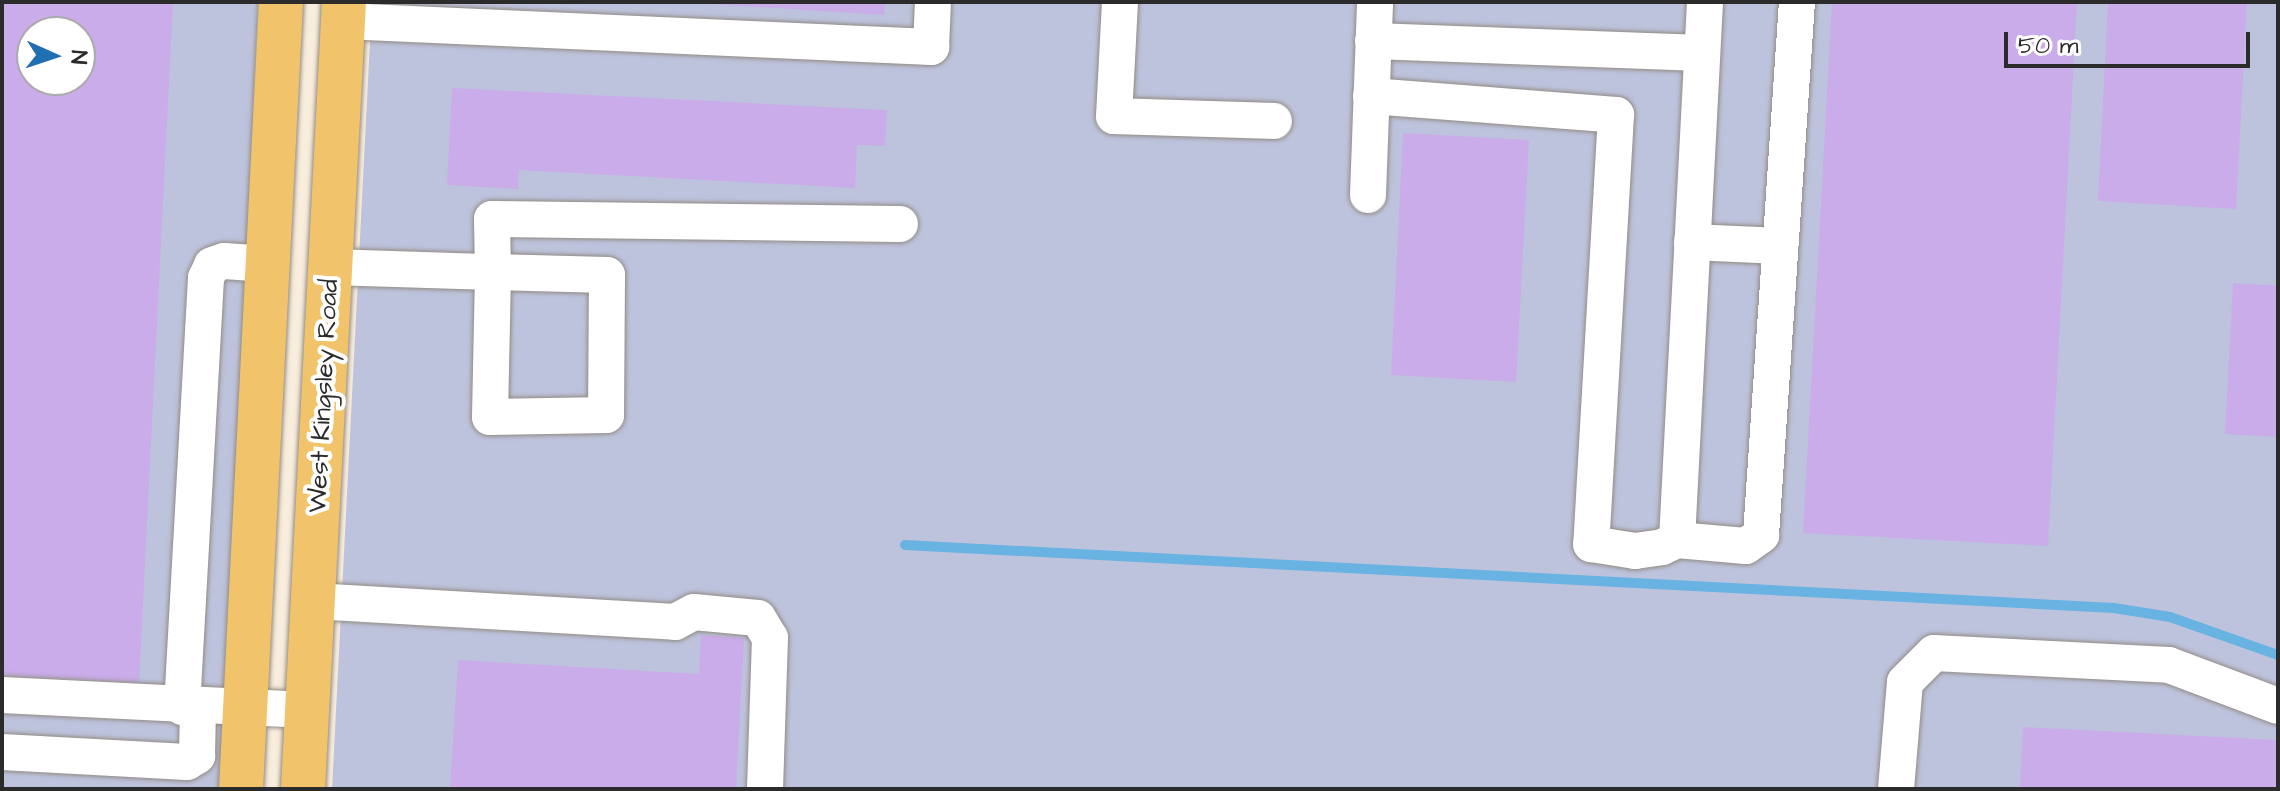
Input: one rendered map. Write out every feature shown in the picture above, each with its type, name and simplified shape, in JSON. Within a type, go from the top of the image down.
[{"type":"main road","points":[[241,789],[281,2]]},
{"type":"main road","name":"West Kingsley Road","points":[[303,789],[343,12]]},
{"type":"lane","points":[[343,12],[427,13],[931,47],[933,2]]},
{"type":"lane","points":[[1120,2],[1114,116],[1274,121]]},
{"type":"lane","points":[[1368,195],[1375,2]]},
{"type":"lane","points":[[1677,540],[1705,2]]},
{"type":"lane","points":[[1371,96],[1616,115],[1591,544],[1635,551],[1677,540],[1746,546],[1761,535],[1797,2]]},
{"type":"lane","points":[[1373,41],[1702,53]]},
{"type":"lane","points":[[330,267],[493,272],[607,275],[606,415],[490,417],[493,272],[492,219],[900,224]]},
{"type":"lane","points":[[1692,242],[1780,246]]},
{"type":"lane","points":[[2,752],[187,762],[197,756],[190,707],[206,278],[212,265],[224,261],[268,264]]},
{"type":"lane","points":[[313,601],[675,622],[694,612],[758,618],[770,638],[765,789]]},
{"type":"lane","points":[[1896,789],[1905,682],[1934,653],[2169,665],[2278,706]]},
{"type":"lane","points":[[2,695],[190,707],[307,710]]},
{"type":"shaded area","points":[[2,2],[258,2],[222,789],[2,789]]},
{"type":"shaded area","points":[[372,2],[2278,2],[2278,789],[332,789]]},
{"type":"building","points":[[2,2],[173,2],[139,683],[2,675]]},
{"type":"building","points":[[677,2],[885,2],[884,15]]},
{"type":"building","points":[[1832,2],[2077,2],[2048,546],[1803,533]]},
{"type":"building","points":[[2108,2],[2247,2],[2236,209],[2098,201]]},
{"type":"building","points":[[452,88],[887,110],[885,146],[857,145],[855,188],[519,170],[518,189],[447,185]]},
{"type":"building","points":[[1403,133],[1529,140],[1516,382],[1391,375]]},
{"type":"building","points":[[2233,283],[2278,286],[2278,437],[2225,434]]},
{"type":"building","points":[[701,635],[744,638],[736,789],[450,789],[458,660],[699,674]]},
{"type":"building","points":[[2023,727],[2278,740],[2278,789],[2020,789]]},
{"type":"waterway","points":[[905,545],[2114,608],[2170,617],[2278,655]]}]
